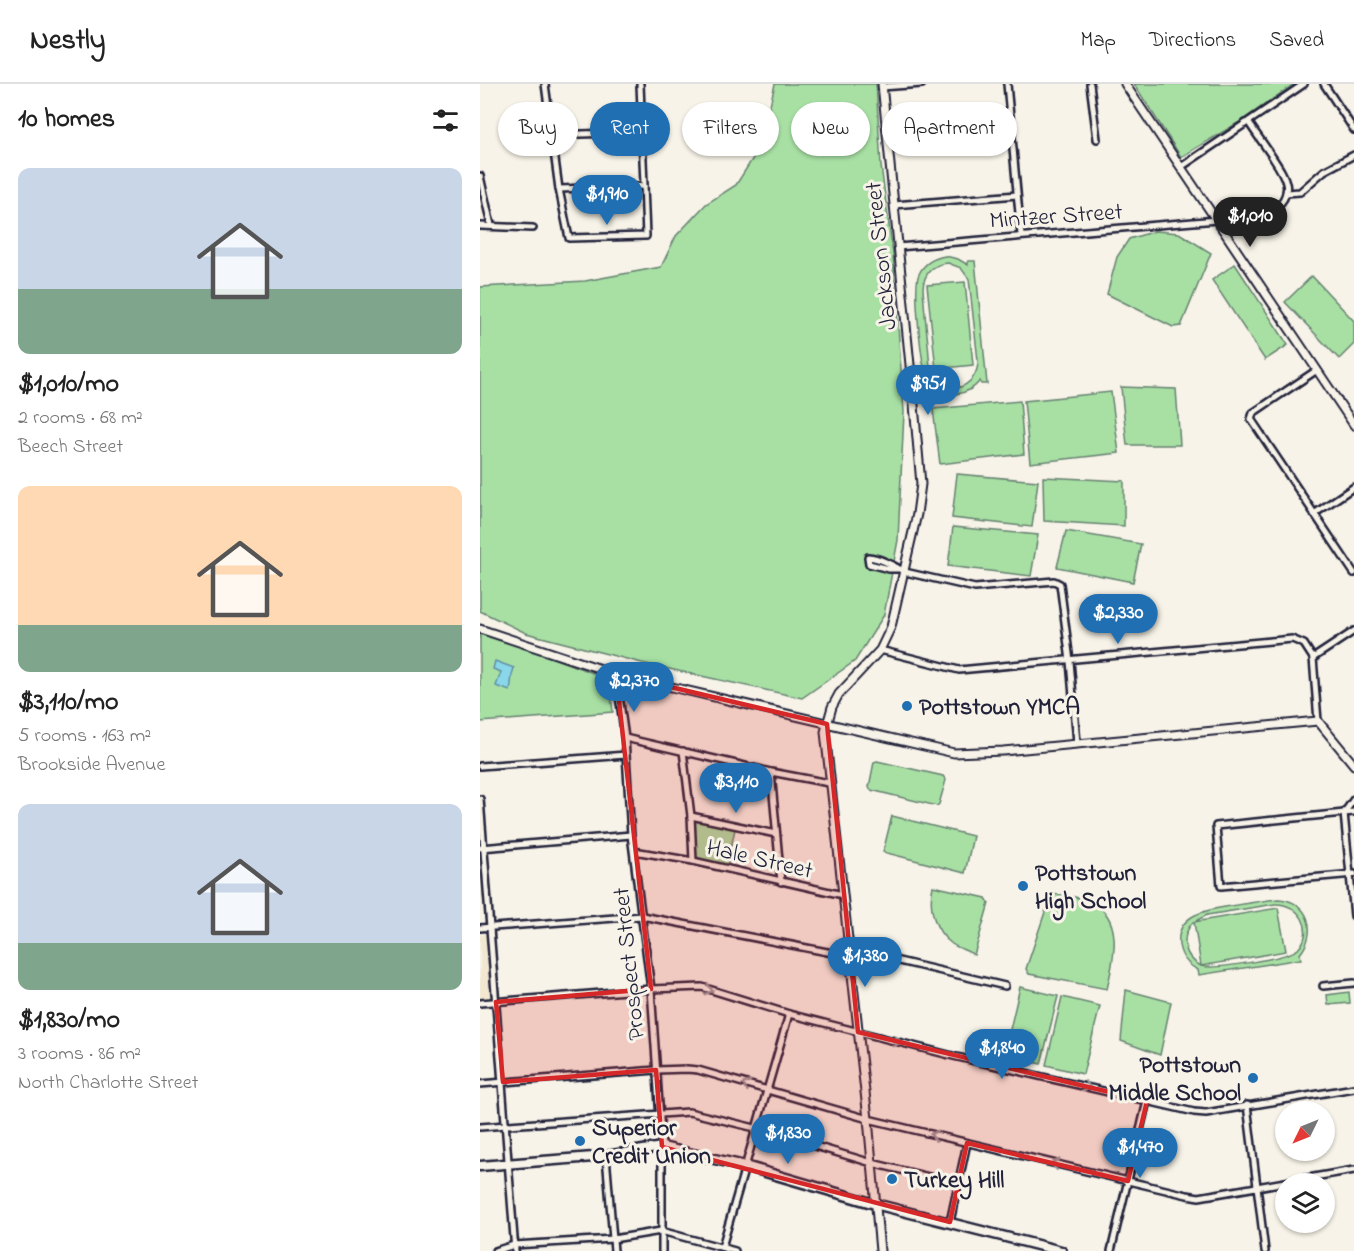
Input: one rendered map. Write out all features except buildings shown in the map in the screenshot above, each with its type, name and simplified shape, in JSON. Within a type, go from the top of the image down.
[{"type":"main road","points":[[480,1166],[606,1156],[662,1148],[745,1166],[875,1204],[950,1222],[1031,1247],[1061,1251]]},
{"type":"street","points":[[545,84],[547,102]]},
{"type":"street","points":[[640,84],[640,102]]},
{"type":"street","points":[[882,86],[922,84]]},
{"type":"street","points":[[1007,84],[1021,235]]},
{"type":"street","points":[[1090,84],[1097,139]]},
{"type":"street","points":[[1125,84],[1354,426]]},
{"type":"street","points":[[1181,167],[1304,84]]},
{"type":"street","points":[[1324,84],[1354,130]]},
{"type":"street","name":"Jackson Street","points":[[827,724],[832,707],[841,690],[880,650],[891,627],[902,571],[917,514],[921,484],[882,86]]},
{"type":"street","points":[[1249,123],[1286,177],[1286,193]]},
{"type":"street","name":"Mintzer Street","points":[[898,247],[1217,220],[1274,210],[1281,205],[1286,193],[1300,192],[1324,171],[1354,155]]},
{"type":"street","points":[[555,156],[569,238],[646,236],[642,156]]},
{"type":"street","points":[[481,176],[490,225]]},
{"type":"street","points":[[559,189],[644,186]]},
{"type":"street","points":[[894,205],[1017,195]]},
{"type":"street","points":[[480,226],[533,228]]},
{"type":"street","points":[[1317,370],[1251,416],[1253,423],[1354,573]]},
{"type":"street","points":[[1314,514],[1354,487]]},
{"type":"street","points":[[902,571],[874,557],[868,557],[869,564],[975,588],[1054,581],[1060,584],[1077,743]]},
{"type":"street","points":[[480,629],[616,674],[959,753],[1318,721]]},
{"type":"street","points":[[1313,658],[1354,631]]},
{"type":"street","points":[[880,650],[959,670],[1070,662],[1292,639],[1304,644],[1313,658],[1318,721],[1352,761]]},
{"type":"street","name":"Prospect Street","points":[[616,674],[625,738],[631,835],[651,989],[662,1148],[662,1251]]},
{"type":"street","points":[[827,724],[825,732],[829,783],[868,1119],[880,1251]]},
{"type":"street","points":[[625,738],[829,783]]},
{"type":"street","points":[[683,751],[691,816],[693,861]]},
{"type":"street","points":[[480,766],[626,755]]},
{"type":"street","points":[[771,772],[781,882]]},
{"type":"street","points":[[480,799],[482,848],[491,927],[515,1248]]},
{"type":"street","points":[[1354,800],[1344,813],[1352,874],[1354,916]]},
{"type":"street","points":[[1352,874],[1221,886],[1216,826],[1354,812]]},
{"type":"street","points":[[691,816],[776,834]]},
{"type":"street","points":[[482,848],[631,835]]},
{"type":"street","name":"Hale Street","points":[[634,851],[693,861],[843,895]]},
{"type":"street","points":[[480,928],[642,916],[848,952],[1005,986]]},
{"type":"street","points":[[1323,986],[1354,983]]},
{"type":"street","points":[[480,1003],[702,987],[789,1014],[858,1032],[1194,1112],[1206,1113],[1354,1088]]},
{"type":"street","points":[[722,1247],[789,1014]]},
{"type":"street","points":[[480,1084],[657,1070],[698,1070],[766,1092],[868,1119],[1199,1197],[1354,1170]]},
{"type":"street","points":[[1111,1251],[1147,1101]]},
{"type":"street","points":[[1247,1105],[1265,1251]]},
{"type":"street","points":[[480,1127],[688,1112],[755,1128],[872,1163],[958,1184]]},
{"type":"street","points":[[950,1222],[967,1143]]},
{"type":"street","points":[[606,1156],[614,1251]]},
{"type":"street","points":[[495,1251],[613,1239],[661,1231],[735,1251]]},
{"type":"highlighted area","points":[[616,674],[827,724],[858,1032],[1147,1101],[1128,1181],[967,1143],[950,1222],[662,1147],[656,1070],[503,1082],[496,1002],[651,989]]},
{"type":"shaded area","points":[[486,934],[492,999],[480,1000],[480,935]]},
{"type":"green space","points":[[775,84],[876,84],[881,166],[893,254],[904,412],[898,540],[884,615],[855,661],[802,698],[642,663],[526,633],[480,611],[480,287],[585,281],[661,267],[676,236],[706,204],[736,185],[754,156],[779,156],[779,102],[771,102]]},
{"type":"green space","points":[[1134,84],[1294,84],[1241,121],[1181,157]]},
{"type":"green space","points":[[1155,231],[1179,233],[1211,253],[1181,326],[1173,327],[1107,294],[1117,257],[1129,239]]},
{"type":"green space","points":[[945,256],[958,259],[968,265],[968,261],[975,261],[987,384],[981,384],[980,381],[970,390],[956,394],[940,391],[928,380],[920,344],[917,310],[917,282],[921,270],[933,260]],"holes":[[[948,263],[961,268],[969,279],[978,361],[972,379],[958,388],[950,388],[943,386],[931,372],[923,288],[927,274],[934,267]]]},
{"type":"green space","points":[[1235,264],[1288,345],[1265,360],[1212,280]]},
{"type":"green space","points":[[1312,276],[1354,321],[1354,344],[1339,359],[1285,302]]},
{"type":"green space","points":[[965,282],[973,365],[936,369],[927,285]]},
{"type":"green space","points":[[1121,387],[1176,389],[1180,445],[1127,445]]},
{"type":"green space","points":[[1111,392],[1119,453],[1030,463],[1024,401]]},
{"type":"green space","points":[[1020,401],[1024,454],[940,464],[933,409]]},
{"type":"green space","points":[[957,474],[1038,481],[1032,527],[952,518]]},
{"type":"green space","points":[[1043,477],[1124,481],[1124,526],[1044,521]]},
{"type":"green space","points":[[953,527],[1038,535],[1031,576],[948,566]]},
{"type":"green space","points":[[1066,531],[1141,544],[1133,582],[1057,567]]},
{"type":"green space","points":[[480,631],[609,679],[613,712],[480,722]]},
{"type":"green space","points":[[874,762],[943,776],[946,780],[939,804],[937,806],[871,790],[869,787]]},
{"type":"green space","points":[[892,816],[973,836],[965,873],[883,852]]},
{"type":"green space","points":[[694,820],[735,829],[727,867],[700,861],[696,857]]},
{"type":"green space","points":[[933,886],[986,898],[989,903],[974,955],[952,944],[941,932],[932,910]]},
{"type":"green space","points":[[1051,894],[1089,901],[1108,917],[1114,939],[1114,952],[1107,989],[1029,974],[1026,969]]},
{"type":"green space","points":[[1279,899],[1297,905],[1308,919],[1309,936],[1300,954],[1301,959],[1199,975],[1198,970],[1183,957],[1179,945],[1179,934],[1183,925],[1190,918],[1207,910]],"holes":[[[1275,904],[1284,905],[1298,913],[1305,926],[1305,934],[1298,949],[1280,956],[1235,965],[1201,966],[1190,957],[1185,940],[1193,922],[1207,915]]]},
{"type":"green space","points":[[1278,908],[1286,951],[1201,966],[1194,922]]},
{"type":"green space","points":[[1020,987],[1058,996],[1041,1064],[1004,1055]]},
{"type":"green space","points":[[1126,990],[1171,1002],[1160,1055],[1121,1041]]},
{"type":"green space","points":[[1349,992],[1350,1003],[1328,1005],[1327,995]]},
{"type":"green space","points":[[1062,997],[1100,1006],[1083,1074],[1046,1065]]},
{"type":"water","points":[[495,661],[514,668],[510,691],[496,686],[501,672],[493,669]]},
{"type":"place","name":"Pottstown YMCA","points":[[907,706]]},
{"type":"place","name":"Pottstown High School","points":[[1023,886]]},
{"type":"place","name":"Pottstown Middle School","points":[[1253,1078]]},
{"type":"place","name":"Superior Credit Union","points":[[580,1141]]},
{"type":"place","name":"Turkey Hill","points":[[892,1179]]}]
